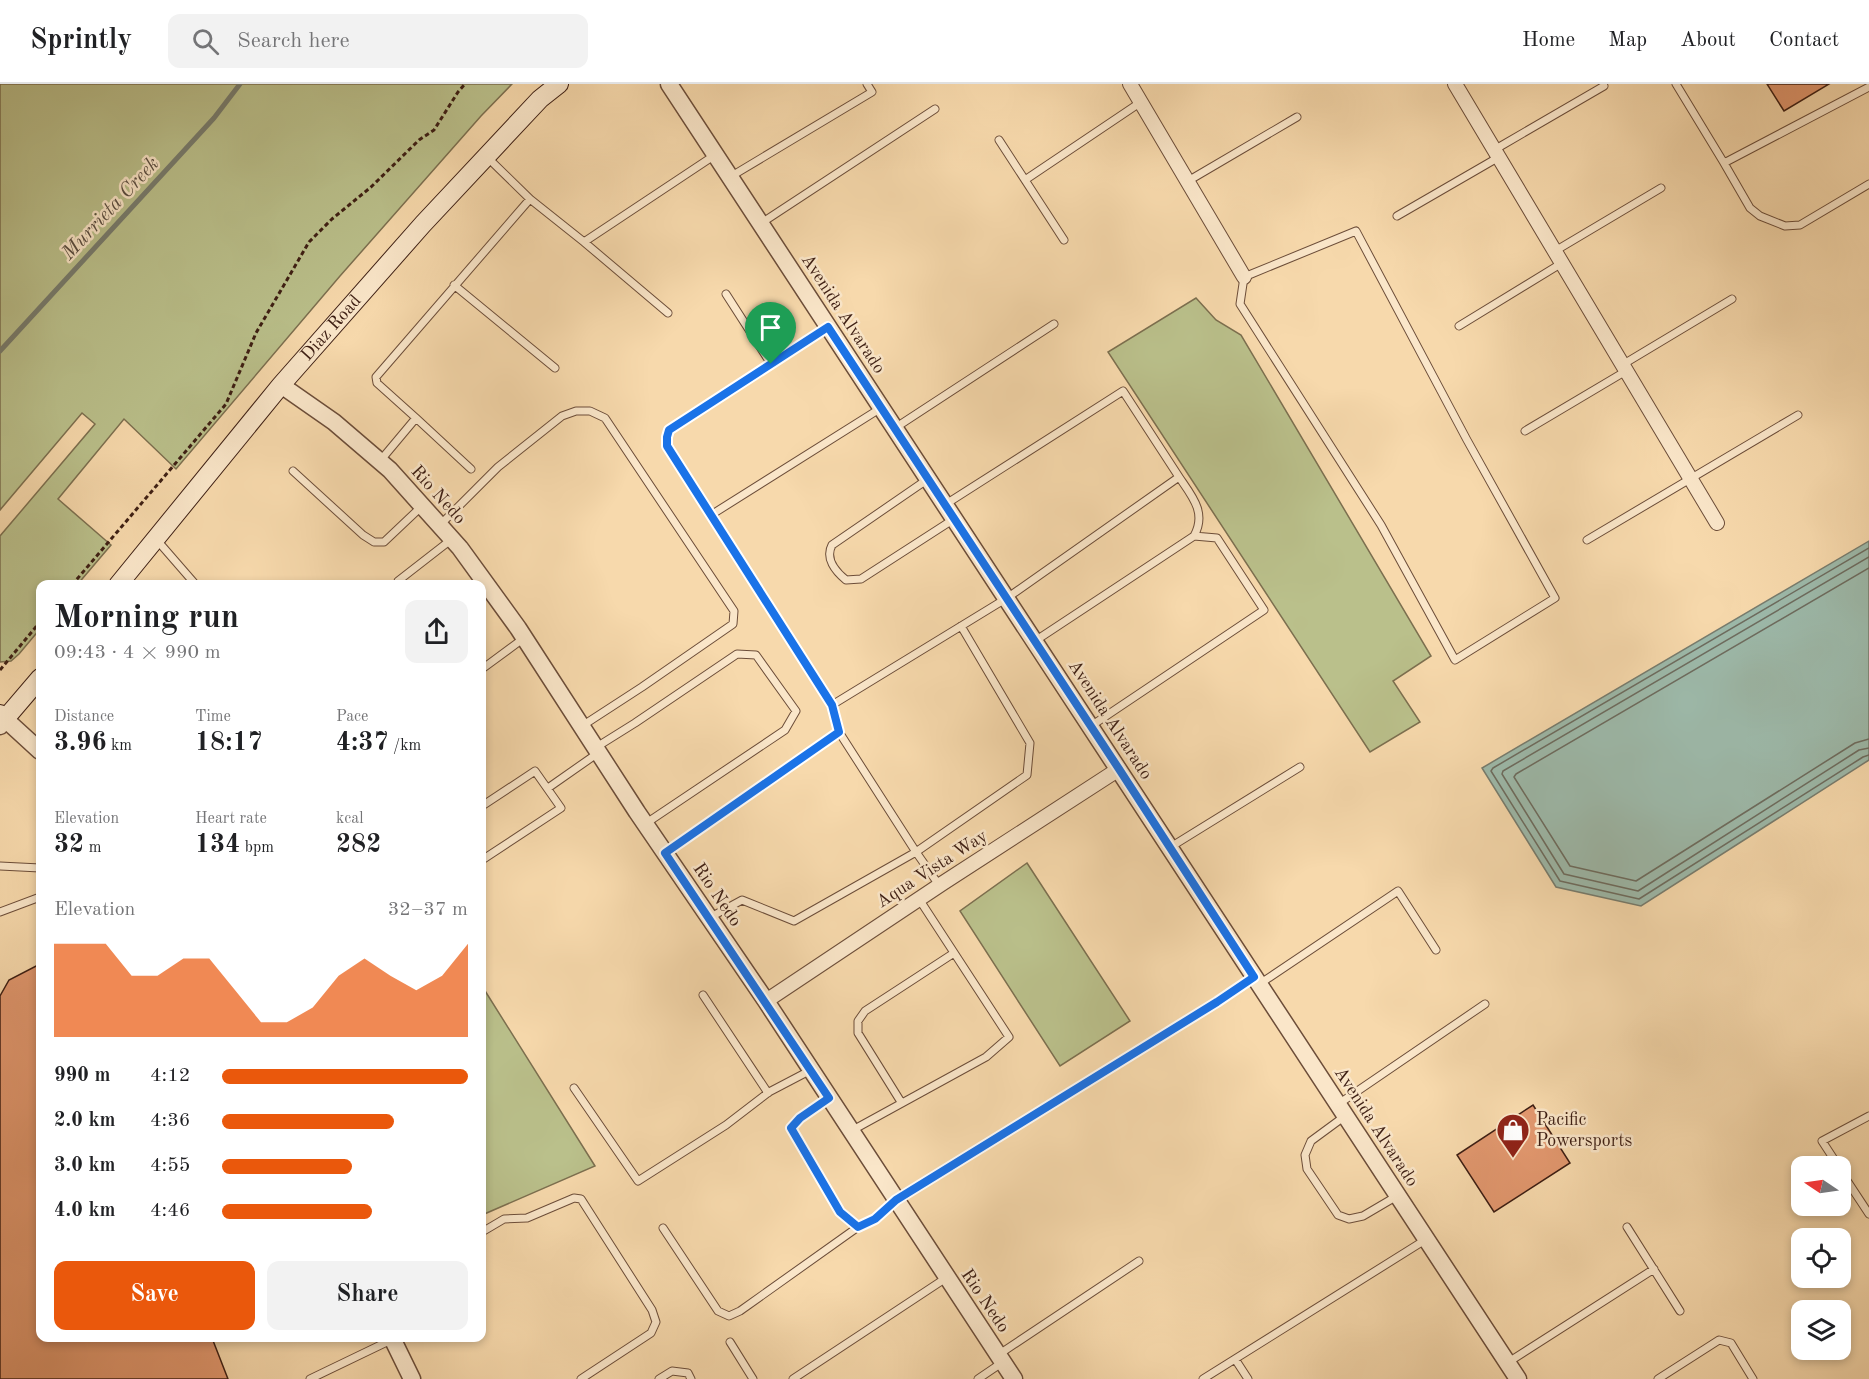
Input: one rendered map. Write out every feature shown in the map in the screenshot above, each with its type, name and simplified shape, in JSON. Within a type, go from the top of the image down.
[{"type":"main road","name":"Diaz Road","points":[[122,580],[281,385],[423,224],[540,99],[559,84]]},
{"type":"main road","points":[[2,720],[36,682]]},
{"type":"street","name":"Avenida Alvarado","points":[[669,84],[1518,1379]]},
{"type":"street","points":[[1130,84],[1244,277]]},
{"type":"street","points":[[1455,84],[1717,523]]},
{"type":"street","name":"Rio Nedo","points":[[281,385],[334,423],[390,470],[452,539],[482,580]]},
{"type":"street","name":"Rio Nedo","points":[[486,586],[524,638],[645,824],[766,1001],[1014,1379]]},
{"type":"street","points":[[2,720],[36,748]]},
{"type":"street","name":"Aqua Vista Way","points":[[766,1001],[939,885],[1119,769]]},
{"type":"street","points":[[394,1342],[412,1379]]},
{"type":"lane","points":[[729,177],[872,92],[867,84]]},
{"type":"lane","points":[[1676,84],[1750,207],[1760,216],[1785,226],[1800,225],[1869,184]]},
{"type":"lane","points":[[1397,216],[1604,86]]},
{"type":"lane","points":[[1724,163],[1869,87]]},
{"type":"lane","points":[[1025,180],[1141,102]]},
{"type":"lane","points":[[760,224],[935,109]]},
{"type":"lane","points":[[1188,181],[1297,117]]},
{"type":"lane","points":[[999,140],[1064,240]]},
{"type":"lane","points":[[584,242],[715,156]]},
{"type":"lane","points":[[486,157],[530,199],[668,313]]},
{"type":"lane","points":[[1459,326],[1661,188]]},
{"type":"lane","points":[[471,469],[377,384],[376,376],[530,199]]},
{"type":"lane","points":[[1356,231],[1467,440],[1555,598],[1455,660],[1381,525],[1240,304],[1244,277],[1356,231]]},
{"type":"lane","points":[[454,285],[555,368]]},
{"type":"lane","points":[[726,294],[771,364]]},
{"type":"lane","points":[[1526,431],[1732,299]]},
{"type":"lane","points":[[895,428],[1054,324]]},
{"type":"lane","points":[[828,327],[669,430],[667,446],[832,705],[839,732],[939,885]]},
{"type":"lane","points":[[928,479],[832,545],[828,554],[846,580],[861,579],[950,511],[1123,391],[1197,504],[1198,529],[1194,536],[1035,640]]},
{"type":"lane","points":[[711,515],[881,408]]},
{"type":"lane","points":[[440,525],[498,467],[562,416],[576,411],[590,411],[605,418],[734,611],[733,624],[582,726]]},
{"type":"lane","points":[[1587,540],[1798,415]]},
{"type":"lane","points":[[380,461],[416,418]]},
{"type":"lane","points":[[293,471],[363,536],[374,542],[384,542],[423,506]]},
{"type":"lane","points":[[832,705],[1007,598],[1179,477]]},
{"type":"lane","points":[[1091,726],[1264,610],[1217,538],[1194,536]]},
{"type":"lane","points":[[155,538],[192,580]]},
{"type":"lane","points":[[399,580],[452,539]]},
{"type":"lane","points":[[709,918],[742,900],[794,921],[916,852],[1027,775],[1030,742],[960,627]]},
{"type":"lane","points":[[486,666],[524,638]]},
{"type":"lane","points":[[548,788],[635,723],[737,654],[756,655],[796,711],[785,730],[645,824]]},
{"type":"lane","points":[[665,853],[839,732]]},
{"type":"lane","points":[[1169,848],[1300,767]]},
{"type":"lane","points":[[486,803],[535,771],[561,807],[486,857]]},
{"type":"lane","points":[[0,866],[36,868]]},
{"type":"lane","points":[[663,1228],[717,1311],[729,1316],[740,1311],[858,1227],[875,1219],[896,1200],[1217,1002],[1256,981],[1398,891],[1436,950]]},
{"type":"lane","points":[[0,912],[36,898]]},
{"type":"lane","points":[[851,1131],[986,1057],[1009,1037],[919,899]]},
{"type":"lane","points":[[901,1102],[858,1033],[858,1021],[865,1011],[954,953]]},
{"type":"lane","points":[[703,995],[768,1093]]},
{"type":"lane","points":[[1397,1196],[1363,1216],[1349,1219],[1338,1215],[1308,1169],[1305,1155],[1311,1141],[1341,1110],[1485,1004]]},
{"type":"lane","points":[[574,1088],[638,1181],[726,1125],[768,1093],[811,1070]]},
{"type":"lane","points":[[829,1098],[800,1118],[791,1128],[840,1212],[858,1227]]},
{"type":"lane","points":[[1832,1156],[1822,1141],[1869,1116]]},
{"type":"lane","points":[[1851,1185],[1869,1214]]},
{"type":"lane","points":[[486,1230],[504,1219],[527,1218],[574,1198],[581,1199],[652,1310],[656,1322],[651,1333],[581,1379]]},
{"type":"lane","points":[[1627,1227],[1680,1311]]},
{"type":"lane","points":[[1203,1379],[1426,1240]]},
{"type":"lane","points":[[978,1379],[1001,1359],[1139,1261]]},
{"type":"lane","points":[[1507,1363],[1654,1269]]},
{"type":"lane","points":[[793,1379],[946,1277]]},
{"type":"lane","points":[[1658,1379],[1719,1340],[1731,1343],[1753,1379]]},
{"type":"lane","points":[[310,1379],[384,1342]]},
{"type":"lane","points":[[730,1342],[753,1379]]},
{"type":"lane","points":[[1236,1359],[1248,1379]]},
{"type":"lane","points":[[659,1379],[672,1371],[688,1373],[691,1379]]},
{"type":"path","points":[[76,580],[226,404],[256,333],[309,242],[419,140],[434,130],[465,84]]},
{"type":"path","points":[[0,670],[36,627]]},
{"type":"green space","points":[[0,84],[512,84],[340,276],[176,469],[124,419],[58,499],[111,545],[81,580],[36,580],[36,634],[11,661],[0,662],[0,536],[95,424],[82,413],[0,510]]},
{"type":"green space","points":[[1196,298],[1216,320],[1241,335],[1431,656],[1393,681],[1420,722],[1370,752],[1108,352]]},
{"type":"green space","points":[[1027,863],[1130,1021],[1060,1066],[960,911]]},
{"type":"green space","points":[[486,992],[595,1166],[486,1213]]},
{"type":"water","points":[[1869,541],[1869,760],[1641,906],[1556,887],[1482,768]]},
{"type":"building","points":[[1767,84],[1829,84],[1784,111]]},
{"type":"building","points":[[36,966],[36,1342],[214,1342],[228,1379],[0,1379],[0,996],[9,980]]},
{"type":"building","name":"Pacific Powersports","points":[[1533,1105],[1570,1163],[1494,1212],[1457,1155]]},
{"type":"waterway","name":"Murrieta Creek","points":[[0,351],[214,118],[240,84]]},
{"type":"place","name":"Pacific Powersports","points":[[1513,1159]]},
{"type":"route","points":[[828,327],[1254,977],[896,1200],[875,1219],[858,1227],[840,1212],[791,1128],[800,1118],[829,1098],[665,853],[839,732],[832,705],[667,446],[669,430],[771,364],[828,327]]}]
